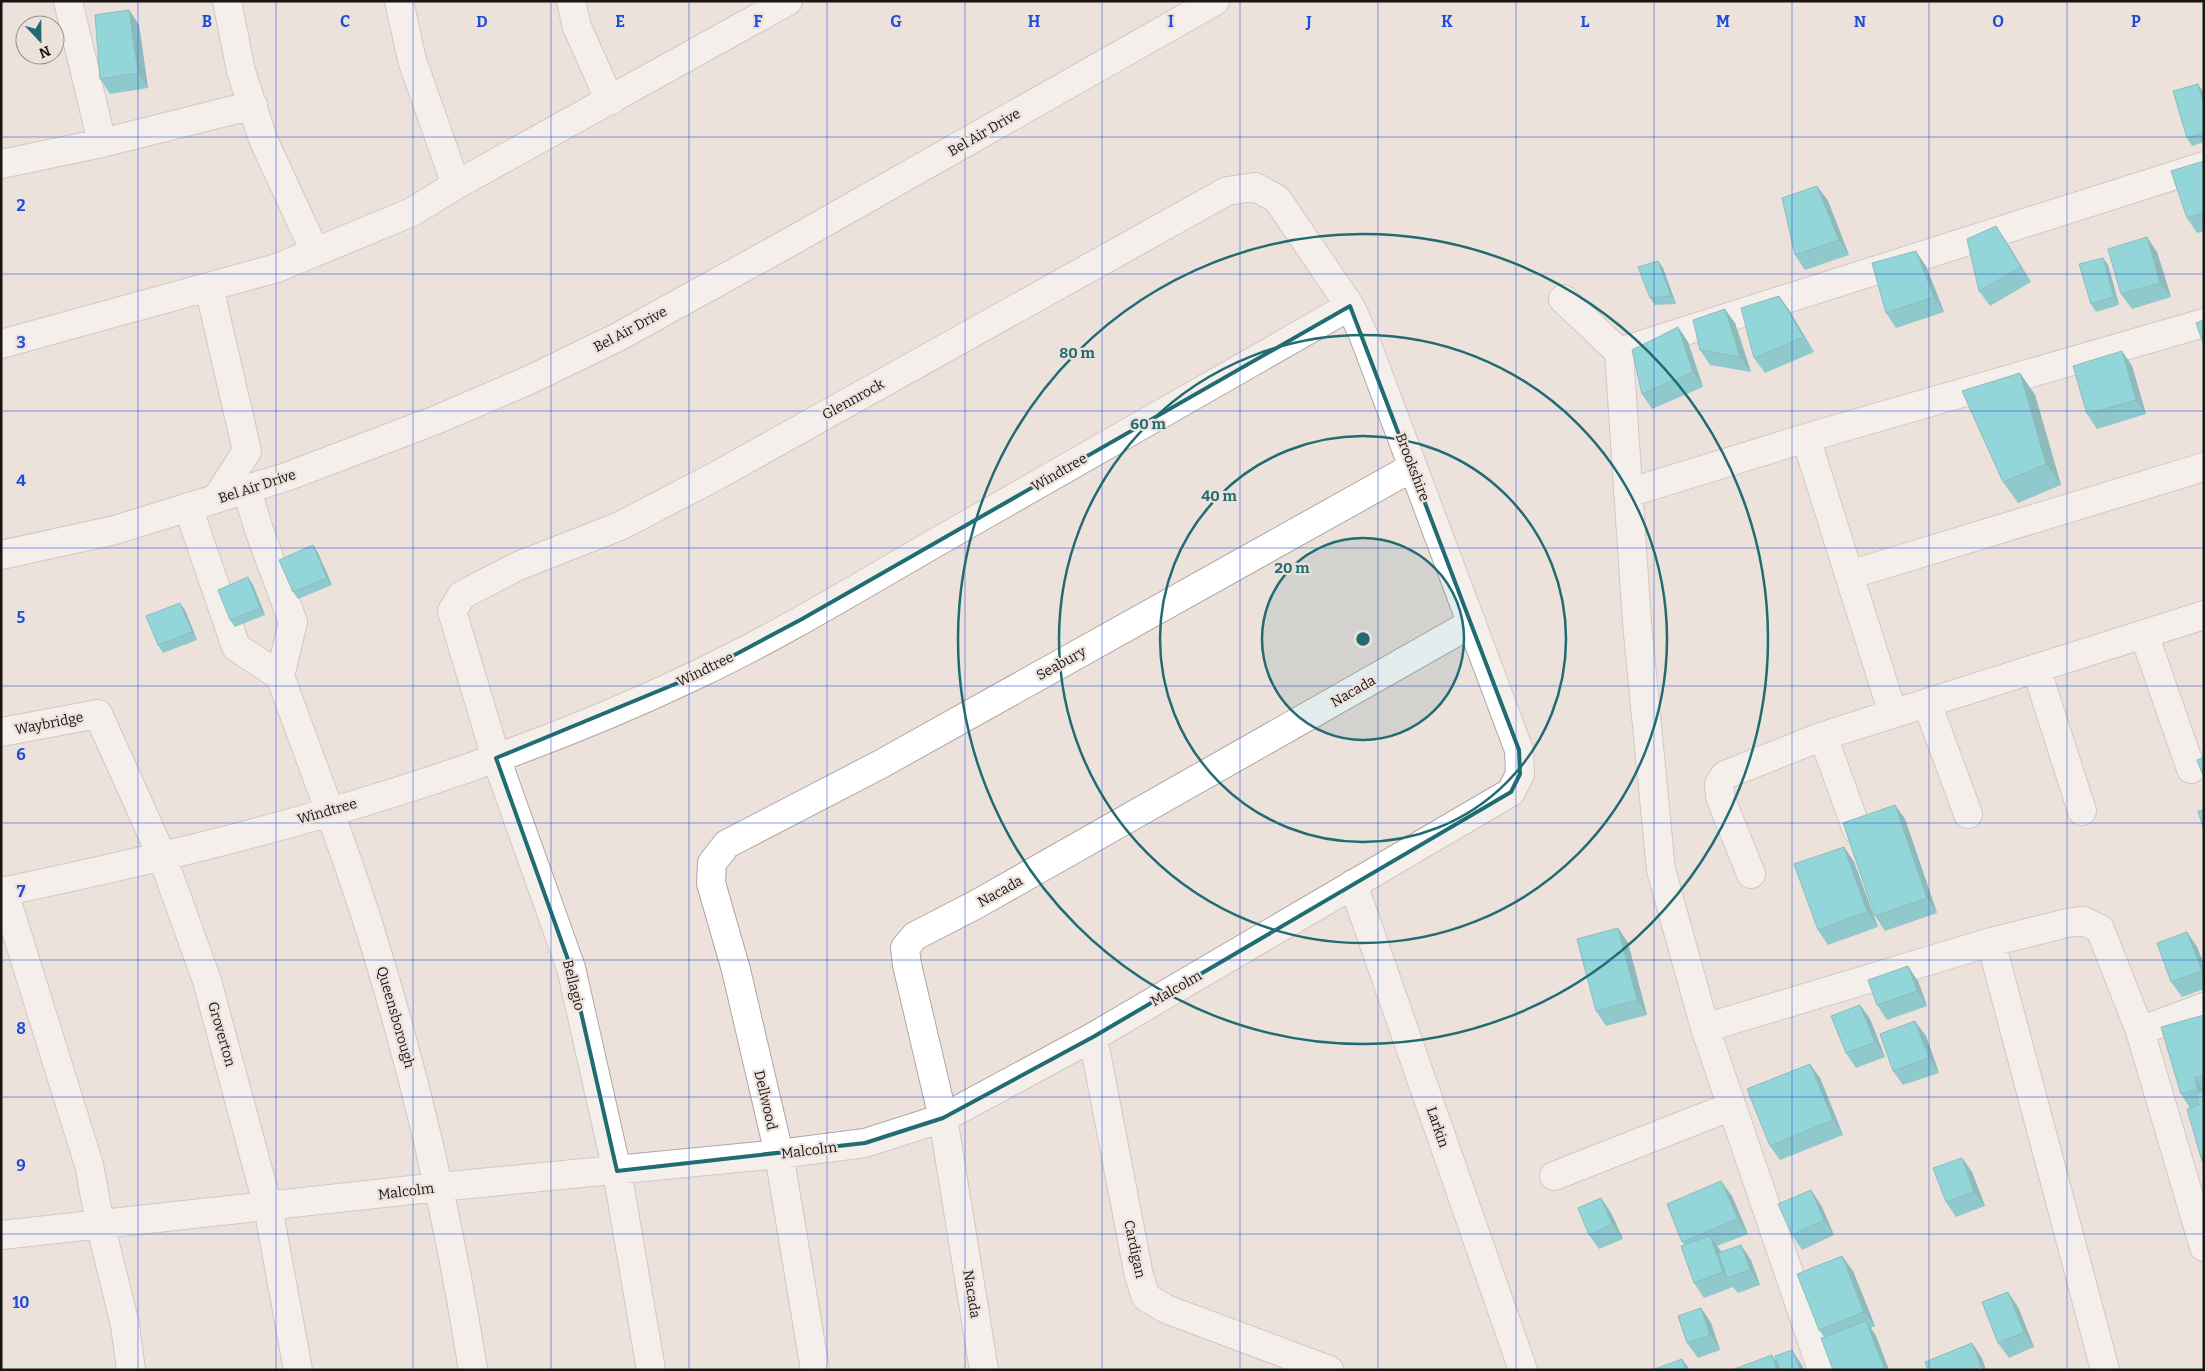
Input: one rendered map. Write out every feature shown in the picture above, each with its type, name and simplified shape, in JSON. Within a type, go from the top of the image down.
[{"type":"street","points":[[68,1],[102,143]]},
{"type":"street","points":[[227,1],[241,71],[263,139],[315,252]]},
{"type":"street","points":[[399,1],[412,60],[456,185]]},
{"type":"street","points":[[571,1],[578,27],[610,101]]},
{"type":"street","points":[[1,344],[277,268],[412,212],[456,185],[788,1]]},
{"type":"street","name":"Bel Air Drive","points":[[1,556],[115,530],[286,478],[436,420],[527,381],[618,337],[790,242],[1215,1]]},
{"type":"street","points":[[1,164],[102,143],[252,105]]},
{"type":"street","points":[[1619,352],[2204,166]]},
{"type":"street","name":"Brookshire","points":[[1255,187],[1277,199],[1350,306],[1363,334],[1519,750],[1520,774]]},
{"type":"street","name":"Glennrock","points":[[452,611],[462,595],[518,566],[620,526],[716,476],[1227,191],[1255,187]]},
{"type":"street","points":[[209,287],[247,452],[216,499]]},
{"type":"street","points":[[1563,299],[1619,352],[1637,623],[1661,870],[1705,1028],[1822,1370]]},
{"type":"street","name":"Windtree","points":[[3,892],[162,856],[329,812],[496,758],[626,706],[697,674],[802,619],[1350,306]]},
{"type":"street","points":[[1628,494],[1806,438],[2204,324]]},
{"type":"street","points":[[1806,438],[1893,714]]},
{"type":"street","name":"Seabury","points":[[712,863],[727,844],[880,764],[1413,467]]},
{"type":"street","points":[[1849,575],[2204,467]]},
{"type":"street","points":[[188,507],[236,647],[280,676],[293,622],[259,530],[247,490]]},
{"type":"street","name":"Bellagio","points":[[452,611],[496,758],[572,968],[617,1171],[651,1370]]},
{"type":"street","points":[[1751,874],[1720,797],[1719,784],[1725,775],[1823,736],[2204,615]]},
{"type":"street","name":"Nacada","points":[[984,1370],[943,1118],[907,964],[905,948],[915,936],[977,904],[1472,623]]},
{"type":"street","points":[[2144,634],[2191,770]]},
{"type":"street","points":[[2036,668],[2082,811]]},
{"type":"street","name":"Queensborough","points":[[280,676],[372,934],[415,1085],[439,1187],[474,1370]]},
{"type":"street","points":[[1927,703],[1968,814]]},
{"type":"street","name":"Waybridge","points":[[1,732],[98,714]]},
{"type":"street","name":"Groverton","points":[[98,714],[162,856],[207,981],[268,1207],[298,1370]]},
{"type":"street","points":[[1823,736],[1857,830]]},
{"type":"street","name":"Malcolm","points":[[1,1235],[439,1187],[779,1154],[865,1143],[943,1118],[1093,1037],[1511,792],[1520,774]]},
{"type":"street","name":"Dellwood","points":[[712,863],[711,883],[736,970],[779,1154],[815,1370]]},
{"type":"street","name":"Larkin","points":[[1352,884],[1523,1370]]},
{"type":"street","points":[[3,892],[89,1165],[100,1223],[125,1324],[131,1370]]},
{"type":"street","points":[[1705,1028],[1991,942],[2083,921],[2100,929],[2140,1031],[2204,1247]]},
{"type":"street","points":[[1991,942],[2105,1370]]},
{"type":"street","points":[[2140,1031],[2204,1007]]},
{"type":"street","name":"Cardigan","points":[[1093,1037],[1139,1276],[1146,1297],[1166,1309],[1329,1370]]},
{"type":"street","points":[[1554,1176],[1732,1106]]},
{"type":"highlighted area","points":[[1350,306],[1519,750],[1520,774],[1511,792],[1093,1037],[943,1118],[865,1143],[617,1171],[571,968],[496,758],[697,675],[802,619]]},
{"type":"building","points":[[129,10],[138,73],[100,79],[95,15]]},
{"type":"building","points":[[2198,84],[2204,105],[2204,133],[2187,138],[2173,91]]},
{"type":"building","points":[[2204,161],[2204,213],[2187,218],[2171,171]]},
{"type":"building","points":[[1817,186],[1839,240],[1795,255],[1782,198]]},
{"type":"building","points":[[1996,226],[2021,267],[1979,291],[1967,239]]},
{"type":"building","points":[[2147,237],[2160,283],[2121,294],[2108,249]]},
{"type":"building","points":[[1916,251],[1934,297],[1886,313],[1872,263]]},
{"type":"building","points":[[2103,258],[2114,297],[2091,304],[2079,264]]},
{"type":"building","points":[[1658,261],[1671,296],[1650,298],[1638,267]]},
{"type":"building","points":[[1779,296],[1804,337],[1754,358],[1741,308]]},
{"type":"building","points":[[1725,309],[1740,357],[1700,350],[1693,320]]},
{"type":"building","points":[[2204,320],[2204,346],[2196,323]]},
{"type":"building","points":[[1678,327],[1693,372],[1642,394],[1632,350]]},
{"type":"building","points":[[2122,351],[2136,400],[2087,414],[2073,366]]},
{"type":"building","points":[[2020,373],[2046,464],[2003,482],[1962,391]]},
{"type":"building","points":[[313,545],[327,578],[293,592],[279,560]]},
{"type":"building","points":[[248,577],[260,608],[230,620],[218,590]]},
{"type":"building","points":[[180,603],[192,632],[158,645],[146,616]]},
{"type":"building","points":[[2204,757],[2204,778],[2197,760]]},
{"type":"building","points":[[1895,805],[1927,898],[1875,916],[1843,823]]},
{"type":"building","points":[[2204,810],[2204,831],[2198,811]]},
{"type":"building","points":[[1844,847],[1867,912],[1818,930],[1794,864]]},
{"type":"building","points":[[1618,928],[1637,1000],[1596,1011],[1577,939]]},
{"type":"building","points":[[2187,932],[2202,971],[2171,982],[2157,943]]},
{"type":"building","points":[[1908,966],[1917,991],[1877,1005],[1868,980]]},
{"type":"building","points":[[1860,1005],[1875,1042],[1846,1053],[1831,1016]]},
{"type":"building","points":[[2204,1015],[2204,1075],[2195,1077],[2197,1089],[2181,1094],[2161,1027]]},
{"type":"building","points":[[1915,1021],[1929,1058],[1893,1071],[1880,1034]]},
{"type":"building","points":[[1810,1064],[1833,1120],[1770,1146],[1747,1089]]},
{"type":"building","points":[[2204,1091],[2204,1161],[2202,1161],[2187,1109],[2199,1105],[2196,1093]]},
{"type":"building","points":[[1962,1158],[1974,1192],[1946,1202],[1933,1168]]},
{"type":"building","points":[[1721,1181],[1738,1219],[1682,1242],[1667,1204]]},
{"type":"building","points":[[1811,1190],[1824,1220],[1792,1235],[1778,1204]]},
{"type":"building","points":[[1601,1198],[1612,1224],[1589,1235],[1578,1208]]},
{"type":"building","points":[[1710,1236],[1723,1272],[1694,1283],[1681,1246]]},
{"type":"building","points":[[1741,1245],[1750,1270],[1727,1278],[1718,1253]]},
{"type":"building","points":[[1842,1256],[1864,1312],[1819,1330],[1797,1274]]},
{"type":"building","points":[[2008,1292],[2024,1332],[1998,1343],[1982,1302]]},
{"type":"building","points":[[1701,1308],[1710,1335],[1687,1343],[1678,1316]]},
{"type":"building","points":[[1866,1321],[1885,1370],[1833,1370],[1821,1338]]},
{"type":"building","points":[[1972,1343],[1981,1367],[1975,1370],[1928,1370],[1925,1362]]},
{"type":"building","points":[[1792,1350],[1800,1370],[1780,1370],[1775,1356]]},
{"type":"building","points":[[1772,1355],[1777,1370],[1732,1370]]},
{"type":"building","points":[[1682,1359],[1686,1370],[1652,1370]]}]
